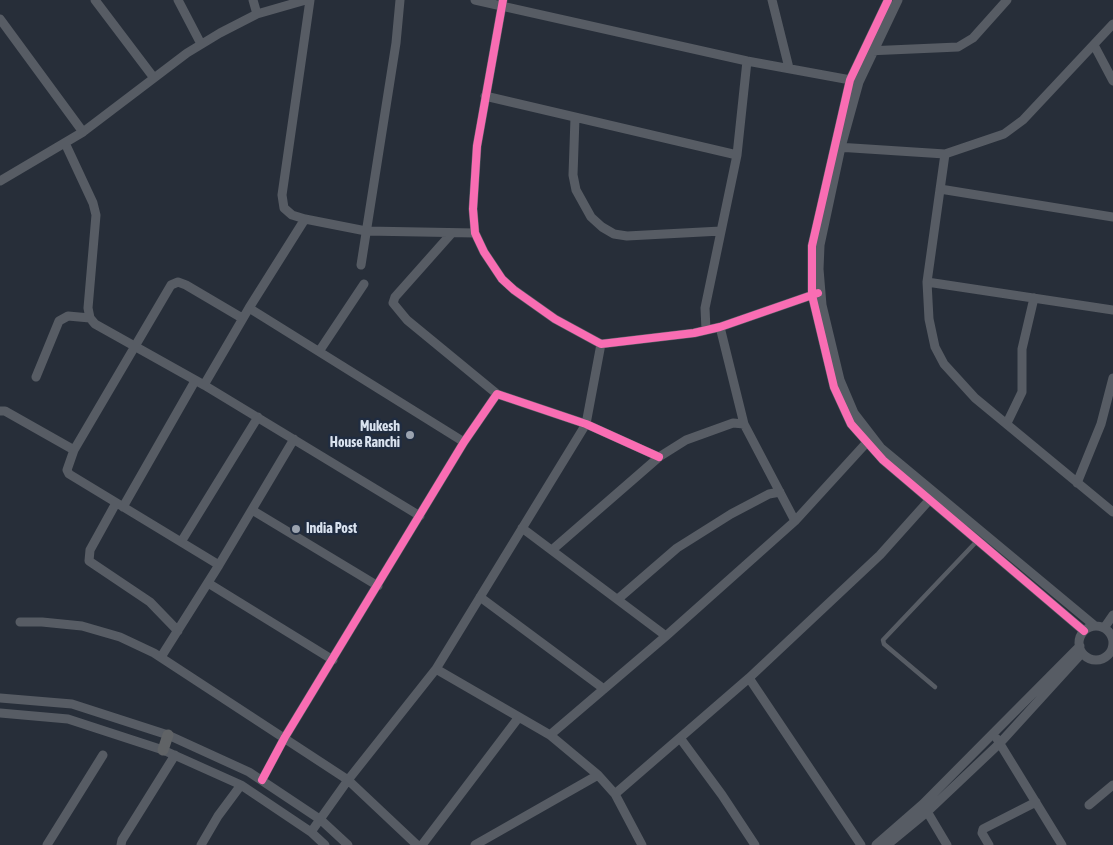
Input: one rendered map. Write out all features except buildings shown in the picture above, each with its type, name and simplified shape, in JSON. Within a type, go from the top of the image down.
[{"type":"street","points":[[95,0],[154,78]]},
{"type":"street","points":[[178,0],[201,44]]},
{"type":"street","points":[[253,0],[257,14]]},
{"type":"street","points":[[0,181],[82,132],[201,44],[257,14],[306,0]]},
{"type":"street","points":[[310,0],[282,195],[282,203],[286,211],[305,218],[366,231],[475,233]]},
{"type":"street","points":[[361,265],[392,71],[400,0]]},
{"type":"street","points":[[475,0],[502,2],[747,61],[855,81]]},
{"type":"street","points":[[772,0],[789,68]]},
{"type":"street","points":[[888,0],[855,81],[812,246],[816,294],[834,387],[845,415],[868,440],[977,540],[1084,631],[1105,628]]},
{"type":"street","points":[[868,51],[898,0]]},
{"type":"street","points":[[868,51],[958,47],[973,38],[1007,0]]},
{"type":"street","points":[[502,2],[485,96],[475,166],[473,210],[475,233],[492,265],[514,290],[555,319],[602,344],[720,327],[816,294]]},
{"type":"street","points":[[0,18],[82,132]]},
{"type":"street","points":[[838,147],[945,154],[1004,134],[1022,120],[1113,24]]},
{"type":"street","points":[[1094,45],[1113,81]]},
{"type":"street","points":[[706,330],[705,308],[737,155],[747,61]]},
{"type":"street","points":[[485,96],[737,155]]},
{"type":"street","points":[[575,118],[572,175],[576,190],[591,217],[602,228],[614,234],[626,236],[721,231]]},
{"type":"street","points":[[65,143],[93,203],[96,215],[88,308],[90,318],[95,324],[204,385],[420,516]]},
{"type":"street","points":[[945,154],[928,282],[931,334],[935,347],[944,364],[975,398],[1113,512]]},
{"type":"street","points":[[940,189],[1113,217]]},
{"type":"street","points":[[204,385],[242,318],[305,218]]},
{"type":"street","points":[[451,234],[395,297],[393,304],[407,320],[497,394],[586,424],[659,457]]},
{"type":"street","points":[[219,565],[68,474],[67,465],[133,346],[171,285],[178,282],[242,318]]},
{"type":"street","points":[[928,282],[1113,310]]},
{"type":"street","points":[[320,350],[364,284]]},
{"type":"street","points":[[1006,423],[1022,392],[1022,349],[1034,298]]},
{"type":"street","points":[[249,308],[320,350],[464,442]]},
{"type":"street","points":[[36,377],[59,320],[68,316],[90,318]]},
{"type":"street","points":[[720,327],[744,424],[795,521]]},
{"type":"street","points":[[311,832],[348,780],[436,669],[586,424],[602,344]]},
{"type":"street","points":[[1077,483],[1101,424],[1113,378]]},
{"type":"street","points":[[178,631],[150,602],[89,561],[90,550],[120,505],[195,381]]},
{"type":"street","points":[[262,780],[285,737],[464,442],[497,394]]},
{"type":"street","points":[[0,412],[5,412],[74,450]]},
{"type":"street","points":[[181,542],[258,417]]},
{"type":"street","points":[[552,550],[659,457],[686,440],[733,423],[744,424]]},
{"type":"street","points":[[161,657],[219,565],[294,439]]},
{"type":"street","points":[[550,735],[666,636],[795,521],[868,440]]},
{"type":"street","points":[[618,599],[677,548],[731,514],[770,494],[780,492]]},
{"type":"street","points":[[932,497],[1105,628],[1113,642],[1111,656],[1104,658],[1093,660],[1081,649]]},
{"type":"street","points":[[615,794],[749,678],[880,555],[932,497]]},
{"type":"street","points":[[252,510],[378,586]]},
{"type":"street","points":[[522,528],[666,636]]},
{"type":"street","points":[[208,583],[333,660]]},
{"type":"street","points":[[480,597],[604,689]]},
{"type":"street","points":[[1105,628],[1113,615]]},
{"type":"street","points":[[20,622],[82,626],[136,643],[161,657],[348,780],[417,845]]},
{"type":"street","points":[[876,845],[925,808],[1000,743],[1081,649],[1084,631]]},
{"type":"street","points":[[888,845],[994,735],[1081,649]]},
{"type":"street","points":[[436,669],[550,735],[598,775],[615,794],[642,845]]},
{"type":"street","points":[[749,678],[862,845]]},
{"type":"street","points":[[0,698],[72,704],[168,736],[249,772],[321,820],[348,845]]},
{"type":"street","points":[[0,713],[68,719],[163,750],[241,785],[311,832],[325,845]]},
{"type":"street","points":[[422,845],[520,717]]},
{"type":"street","points":[[994,735],[1062,845]]},
{"type":"street","points":[[163,750],[168,736]]},
{"type":"street","points":[[680,738],[722,795],[755,845]]},
{"type":"street","points":[[47,845],[103,755]]},
{"type":"street","points":[[121,845],[122,840],[175,755]]},
{"type":"street","points":[[476,845],[598,775]]},
{"type":"street","points":[[201,845],[218,816],[241,785]]},
{"type":"street","points":[[1089,806],[1113,786]]},
{"type":"street","points":[[989,845],[982,833],[983,829],[1036,802]]},
{"type":"street","points":[[925,808],[946,845]]},
{"type":"lane","points":[[935,687],[884,644],[883,640],[977,540]]},
{"type":"cycle path","points":[[503,0],[477,146],[473,209],[475,233],[484,252],[502,279],[514,290],[555,319],[601,344],[694,333],[720,327],[818,293]]},
{"type":"cycle path","points":[[888,0],[850,80],[812,246],[812,295],[834,387],[851,424],[883,460],[1084,631]]},
{"type":"cycle path","points":[[262,780],[285,737],[464,442],[497,394],[586,424],[659,457]]},
{"type":"place","name":"Mukesh House Ranchi","points":[[410,435]]},
{"type":"place","name":"India Post","points":[[296,529]]}]
